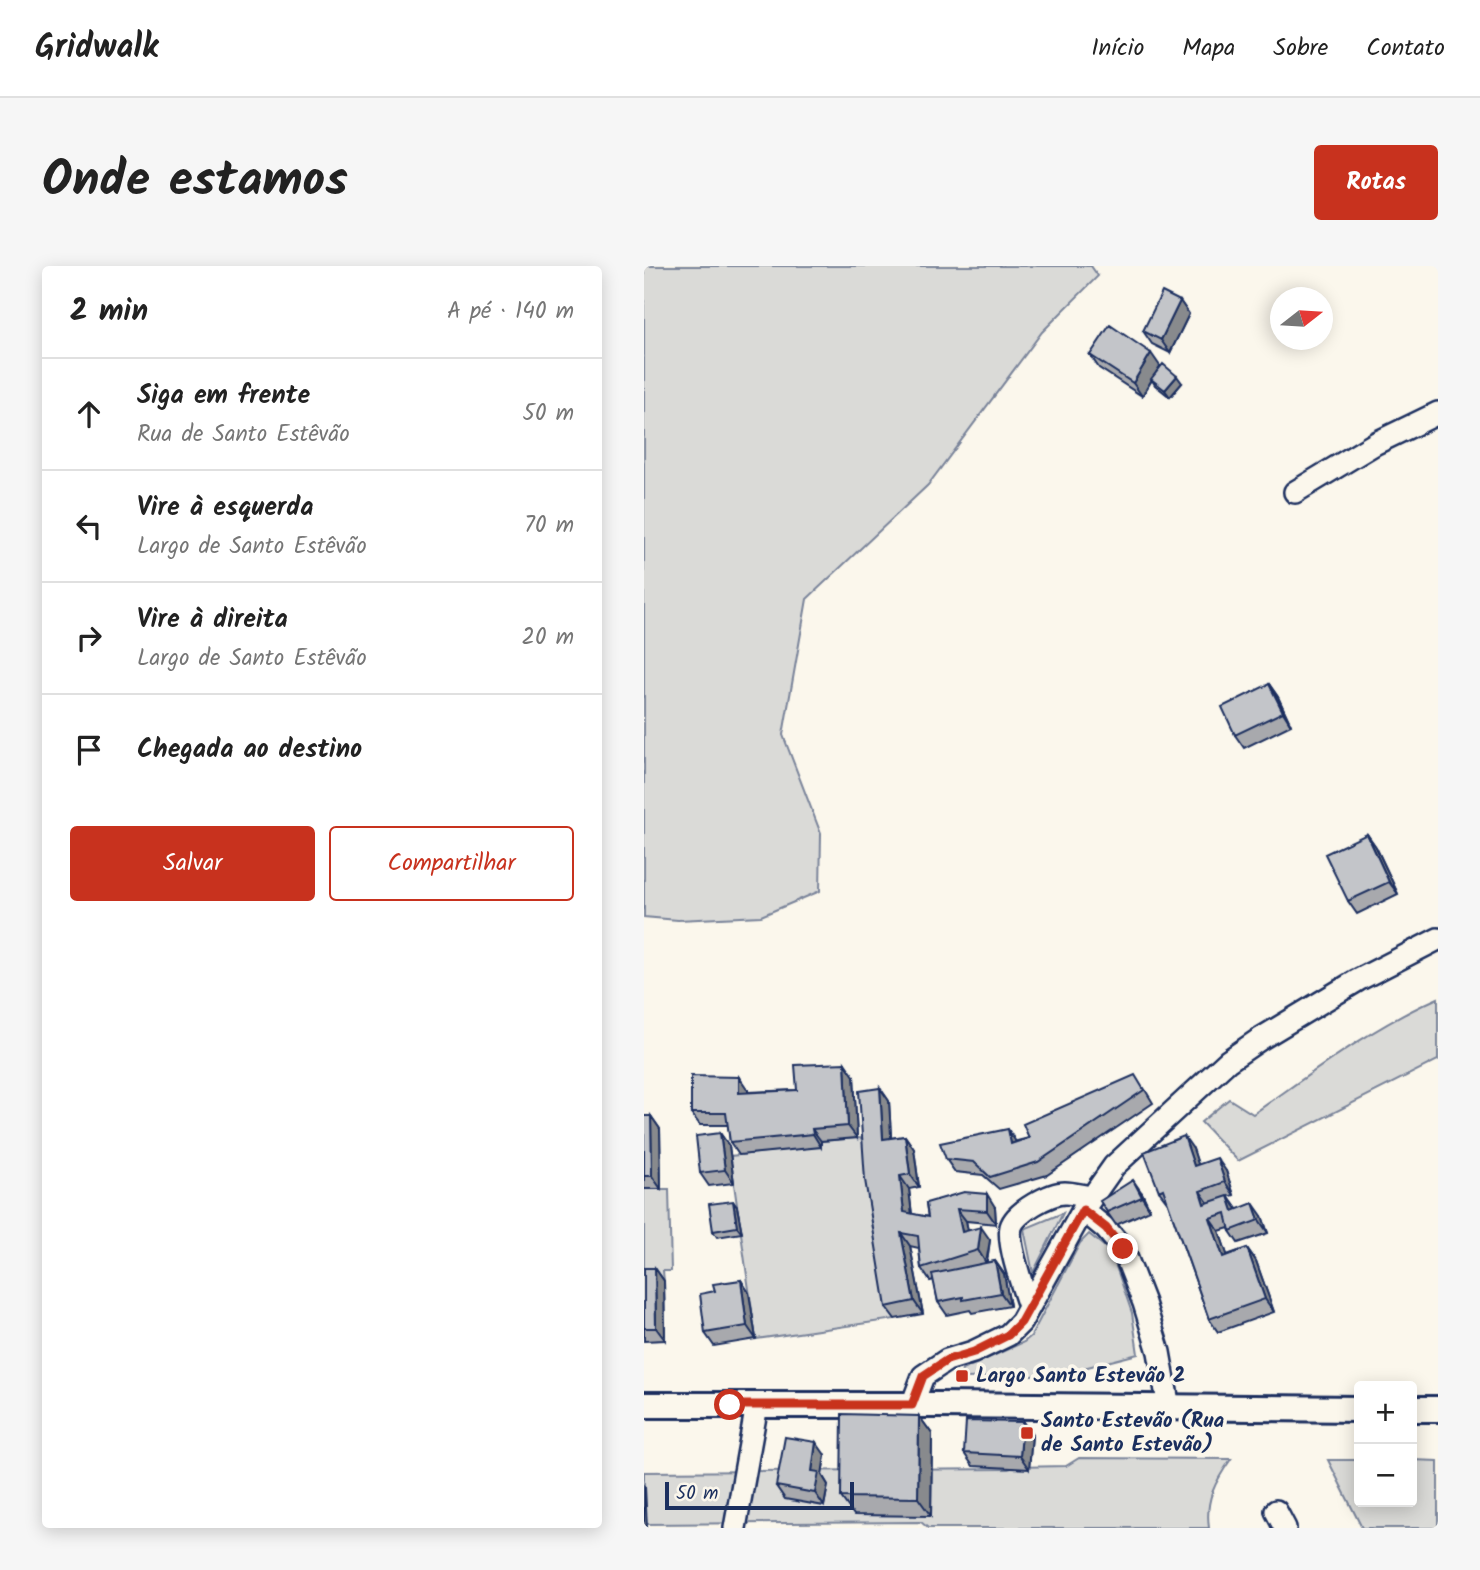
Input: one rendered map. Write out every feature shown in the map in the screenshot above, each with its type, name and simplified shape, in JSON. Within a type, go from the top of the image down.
[{"type":"street","points":[[1295,492],[1376,443],[1438,414]]},
{"type":"street","points":[[912,1405],[923,1376],[947,1360],[974,1352],[1008,1335],[1021,1322],[1087,1204],[1114,1166],[1228,1061],[1260,1038],[1358,980],[1438,939]]},
{"type":"street","points":[[1029,1306],[1018,1273],[1011,1227],[1014,1221],[1032,1206],[1065,1193],[1087,1204],[1123,1249],[1159,1352],[1169,1408]]},
{"type":"street","points":[[644,1405],[1354,1409]]},
{"type":"street","points":[[735,1528],[757,1405]]},
{"type":"street","points":[[1417,1409],[1438,1409]]},
{"type":"shaded area","points":[[644,266],[1091,266],[1098,276],[1042,332],[928,485],[807,599],[783,735],[821,834],[820,891],[761,916],[678,920],[644,917]]},
{"type":"shaded area","points":[[1438,998],[1438,1060],[1238,1161],[1201,1122],[1229,1099],[1253,1114],[1366,1037]]},
{"type":"shaded area","points":[[871,1139],[884,1264],[895,1319],[756,1339],[730,1156],[821,1146],[821,1141]]},
{"type":"shaded area","points":[[644,1189],[669,1189],[671,1271],[663,1271],[664,1281],[644,1281]]},
{"type":"shaded area","points":[[1063,1213],[1033,1273],[1024,1229]]},
{"type":"shaded area","points":[[1089,1234],[1111,1252],[1132,1313],[1138,1354],[1072,1371],[1031,1376],[965,1378],[961,1375],[962,1370],[1024,1342],[1031,1336],[1080,1243]]},
{"type":"shaded area","points":[[1079,1458],[1231,1459],[1212,1492],[1208,1509],[1209,1528],[928,1528],[921,1522],[644,1524],[644,1472],[1008,1469],[1066,1466]]},
{"type":"shaded area","points":[[1328,1460],[1354,1460],[1354,1507],[1417,1507],[1417,1460],[1438,1461],[1438,1528],[1362,1528]]},
{"type":"building","points":[[1162,292],[1180,301],[1161,340],[1143,331]]},
{"type":"building","points":[[1110,325],[1151,353],[1133,383],[1090,355]]},
{"type":"building","points":[[1163,364],[1177,376],[1165,390],[1151,379]]},
{"type":"building","points":[[1269,684],[1283,712],[1235,735],[1222,707]]},
{"type":"building","points":[[1367,834],[1389,882],[1348,901],[1325,854]]},
{"type":"building","points":[[845,1063],[848,1126],[812,1129],[813,1134],[730,1142],[726,1113],[691,1113],[691,1076],[739,1077],[739,1093],[797,1090],[795,1065]]},
{"type":"building","points":[[1135,1075],[1144,1090],[1038,1162],[990,1177],[974,1162],[946,1159],[940,1143],[1008,1129],[1011,1144],[1029,1138],[1023,1124]]},
{"type":"building","points":[[880,1088],[883,1139],[905,1136],[910,1174],[900,1176],[904,1212],[928,1217],[926,1203],[964,1192],[987,1194],[987,1211],[957,1209],[962,1232],[981,1227],[978,1250],[921,1268],[918,1236],[901,1233],[914,1301],[886,1307],[865,1180],[859,1091]]},
{"type":"building","points":[[644,1116],[651,1116],[652,1176],[644,1176]]},
{"type":"building","points":[[720,1133],[725,1170],[700,1173],[696,1136]]},
{"type":"building","points":[[1184,1136],[1194,1166],[1217,1158],[1225,1182],[1200,1191],[1204,1204],[1228,1196],[1233,1211],[1253,1203],[1259,1220],[1230,1231],[1226,1213],[1210,1218],[1223,1257],[1247,1248],[1265,1299],[1209,1319],[1163,1189],[1159,1191],[1144,1152]]},
{"type":"building","points":[[1133,1180],[1142,1197],[1107,1212],[1100,1201]]},
{"type":"building","points":[[733,1201],[737,1227],[713,1231],[709,1204]]},
{"type":"building","points":[[995,1261],[1001,1293],[938,1302],[932,1274]]},
{"type":"building","points":[[644,1268],[655,1268],[656,1328],[644,1328]]},
{"type":"building","points":[[741,1280],[747,1326],[705,1333],[700,1294],[715,1291],[713,1284]]},
{"type":"building","points":[[842,1414],[919,1416],[918,1498],[841,1497]]},
{"type":"building","points":[[966,1421],[1023,1422],[1020,1456],[964,1453]]},
{"type":"building","points":[[785,1437],[816,1442],[812,1471],[819,1472],[815,1493],[776,1486]]},
{"type":"place","name":"Largo Santo Estevão 2","points":[[962,1376]]},
{"type":"place","name":"Santo Estevão (Rua de Santo Estevão)","points":[[1027,1433]]},
{"type":"route","points":[[730,1405],[912,1405],[923,1376],[947,1360],[974,1352],[1008,1335],[1021,1322],[1083,1210],[1106,1228],[1123,1249]]}]
